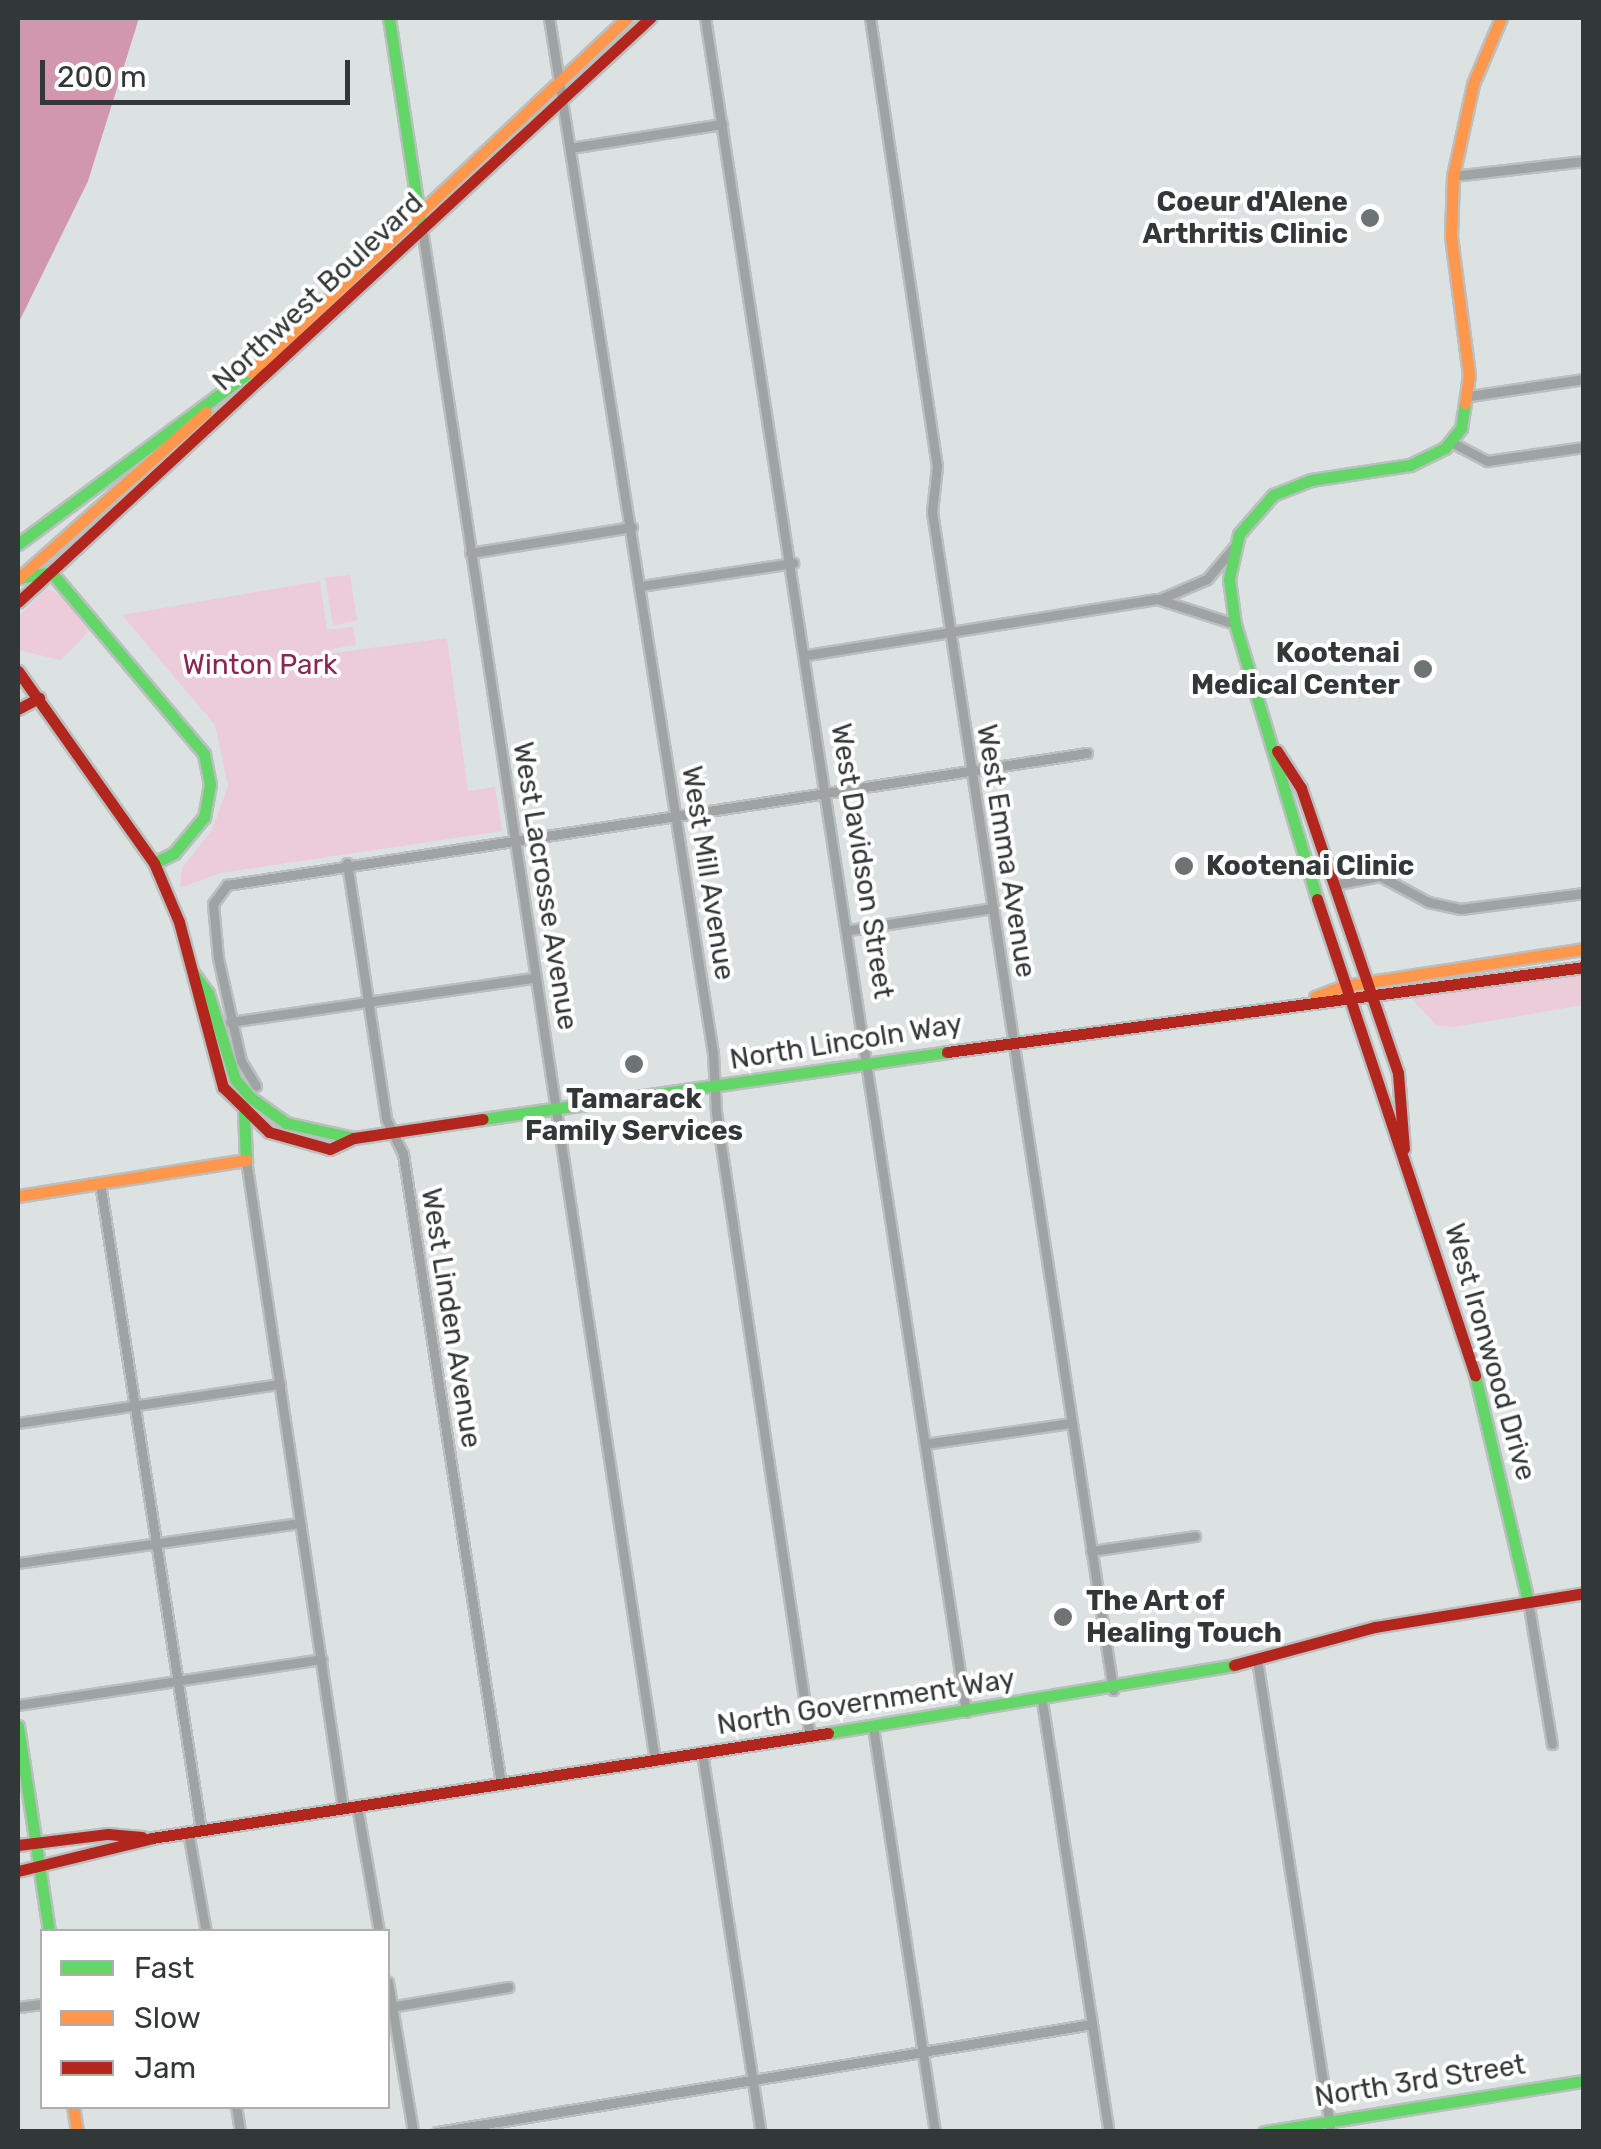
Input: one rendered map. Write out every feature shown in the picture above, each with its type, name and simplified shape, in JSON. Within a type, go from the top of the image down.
[{"type":"main road","name":"West Lacrosse Avenue","points":[[390,18],[422,229]]},
{"type":"main road","name":"Northwest Boulevard","points":[[18,578],[258,366],[627,18]]},
{"type":"main road","name":"Northwest Boulevard","points":[[18,602],[650,18]]},
{"type":"main road","points":[[1234,547],[1252,513],[1286,488],[1410,465],[1451,442],[1470,396],[1451,236],[1453,176],[1473,84],[1498,18]]},
{"type":"main road","points":[[18,544],[258,366]]},
{"type":"main road","name":"West Ironwood Drive","points":[[1234,547],[1235,624],[1385,1119],[1404,1153],[1491,1426],[1528,1601]]},
{"type":"main road","points":[[18,578],[51,572],[204,754],[210,784],[204,816],[174,853],[154,863]]},
{"type":"main road","points":[[18,671],[154,863],[192,970],[213,1066],[244,1112],[277,1136],[330,1149],[354,1138]]},
{"type":"main road","points":[[18,709],[39,698]]},
{"type":"main road","name":"West Ironwood Drive","points":[[1276,750],[1301,788],[1367,982],[1404,1101],[1404,1153]]},
{"type":"main road","name":"North Lincoln Way","points":[[1307,1000],[1344,986],[1584,949]]},
{"type":"main road","name":"North Lincoln Way","points":[[354,1138],[1307,1000],[1348,1001],[1584,967]]},
{"type":"main road","points":[[192,970],[208,993],[235,1079],[250,1098],[286,1124],[354,1138]]},
{"type":"main road","points":[[244,1112],[246,1160]]},
{"type":"main road","points":[[18,1196],[246,1160],[260,1143],[277,1136]]},
{"type":"main road","name":"North Government Way","points":[[18,1871],[152,1838],[1113,1690],[1257,1660],[1374,1628],[1584,1593]]},
{"type":"main road","points":[[18,1726],[48,1929]]},
{"type":"main road","name":"North Government Way","points":[[18,1846],[108,1834],[152,1838]]},
{"type":"main road","name":"North 3rd Street","points":[[1264,2132],[1330,2126],[1584,2081]]},
{"type":"street","name":"West Mill Avenue","points":[[549,18],[641,586],[810,1736]]},
{"type":"street","name":"West Davidson Street","points":[[706,18],[808,654],[966,1712]]},
{"type":"street","name":"West Emma Avenue","points":[[870,18],[934,448],[932,512],[1113,1690]]},
{"type":"street","points":[[570,148],[722,124]]},
{"type":"street","points":[[1453,176],[1584,161]]},
{"type":"street","name":"West Lacrosse Avenue","points":[[422,229],[655,1760]]},
{"type":"street","points":[[1470,396],[1584,379]]},
{"type":"street","points":[[1451,442],[1487,461],[1584,446]]},
{"type":"street","points":[[470,552],[632,527]]},
{"type":"street","points":[[808,654],[1158,599],[1200,584],[1234,547]]},
{"type":"street","points":[[641,586],[794,563]]},
{"type":"street","points":[[1158,599],[1235,624]]},
{"type":"street","points":[[256,1086],[230,1022],[212,916],[218,891],[347,863],[676,817],[1087,752]]},
{"type":"street","name":"West Linden Avenue","points":[[347,863],[367,1002],[393,1135],[403,1154],[501,1784]]},
{"type":"street","points":[[1334,885],[1380,876],[1428,902],[1461,909],[1584,893]]},
{"type":"street","points":[[850,930],[993,908]]},
{"type":"street","points":[[230,1022],[533,978]]},
{"type":"street","points":[[246,1160],[343,1809]]},
{"type":"street","points":[[100,1183],[178,1679],[206,1929]]},
{"type":"street","points":[[18,1423],[280,1384]]},
{"type":"street","points":[[925,1444],[1071,1422]]},
{"type":"street","points":[[18,1563],[300,1523]]},
{"type":"street","points":[[1091,1551],[1195,1536]]},
{"type":"street","name":"West Ironwood Drive","points":[[1528,1601],[1552,1744]]},
{"type":"street","points":[[18,1705],[322,1659]]},
{"type":"street","points":[[1257,1660],[1330,2126]]},
{"type":"street","points":[[1042,1701],[1108,2132]]},
{"type":"street","points":[[873,1727],[935,2132]]},
{"type":"street","points":[[702,1753],[761,2132]]},
{"type":"street","points":[[357,1806],[378,1929]]},
{"type":"street","points":[[413,2132],[390,2008],[508,1987]]},
{"type":"street","points":[[437,2132],[752,2076],[1092,2024]]},
{"type":"green space","points":[[350,575],[357,620],[333,626],[325,577]]},
{"type":"green space","name":"Winton Park","points":[[320,581],[327,630],[353,627],[356,645],[331,649],[333,653],[447,638],[468,791],[495,787],[502,831],[221,873],[180,888],[182,868],[212,830],[228,786],[215,725],[122,615]]},
{"type":"green space","points":[[47,588],[63,597],[89,631],[61,660],[18,650],[18,617]]},
{"type":"green space","points":[[1583,975],[1583,1005],[1454,1027],[1437,1026],[1411,998]]},
{"type":"shaded area","points":[[18,18],[139,18],[88,181],[18,324]]},
{"type":"traffic: fast","points":[[389,18],[420,221]]},
{"type":"traffic: fast","points":[[18,544],[258,366]]},
{"type":"traffic: fast","points":[[1317,899],[1235,624],[1229,579],[1239,534],[1273,495],[1311,480],[1410,465],[1445,448],[1461,428],[1465,403]]},
{"type":"traffic: fast","points":[[18,578],[51,572],[204,754],[210,784],[204,817],[174,853],[154,863]]},
{"type":"traffic: fast","points":[[194,974],[208,993],[235,1079],[251,1098],[286,1123],[354,1138]]},
{"type":"traffic: fast","points":[[483,1119],[947,1052]]},
{"type":"traffic: fast","points":[[244,1112],[246,1160]]},
{"type":"traffic: fast","points":[[1475,1375],[1528,1601]]},
{"type":"traffic: fast","points":[[828,1733],[1234,1665]]},
{"type":"traffic: fast","points":[[18,1726],[49,1929]]},
{"type":"traffic: fast","points":[[1264,2132],[1584,2081]]},
{"type":"traffic: slow","points":[[251,372],[627,18]]},
{"type":"traffic: slow","points":[[1465,403],[1469,375],[1451,236],[1453,176],[1473,84],[1501,18]]},
{"type":"traffic: slow","points":[[19,578],[206,412]]},
{"type":"traffic: slow","points":[[1315,997],[1344,986],[1584,949]]},
{"type":"traffic: slow","points":[[18,1196],[246,1160]]},
{"type":"traffic: slow","points":[[73,2109],[77,2132]]},
{"type":"traffic: jam","points":[[18,602],[650,18]]},
{"type":"traffic: jam","points":[[18,671],[154,863],[179,922],[223,1087],[269,1132],[330,1149],[354,1138],[483,1119]]},
{"type":"traffic: jam","points":[[18,709],[39,698]]},
{"type":"traffic: jam","points":[[1277,751],[1301,788],[1398,1073],[1404,1149]]},
{"type":"traffic: jam","points":[[1317,899],[1475,1375]]},
{"type":"traffic: jam","points":[[947,1052],[1584,967]]},
{"type":"traffic: jam","points":[[1234,1665],[1375,1627],[1584,1593]]},
{"type":"traffic: jam","points":[[18,1871],[152,1838],[828,1733]]},
{"type":"traffic: jam","points":[[18,1845],[108,1834],[142,1837]]},
{"type":"place","name":"Coeur d'Alene Arthritis Clinic","points":[[1370,218]]},
{"type":"place","name":"Kootenai Medical Center","points":[[1423,669]]},
{"type":"place","name":"Kootenai Clinic","points":[[1184,866]]},
{"type":"place","name":"Tamarack Family Services","points":[[634,1064]]},
{"type":"place","name":"The Art of Healing Touch","points":[[1063,1617]]}]
